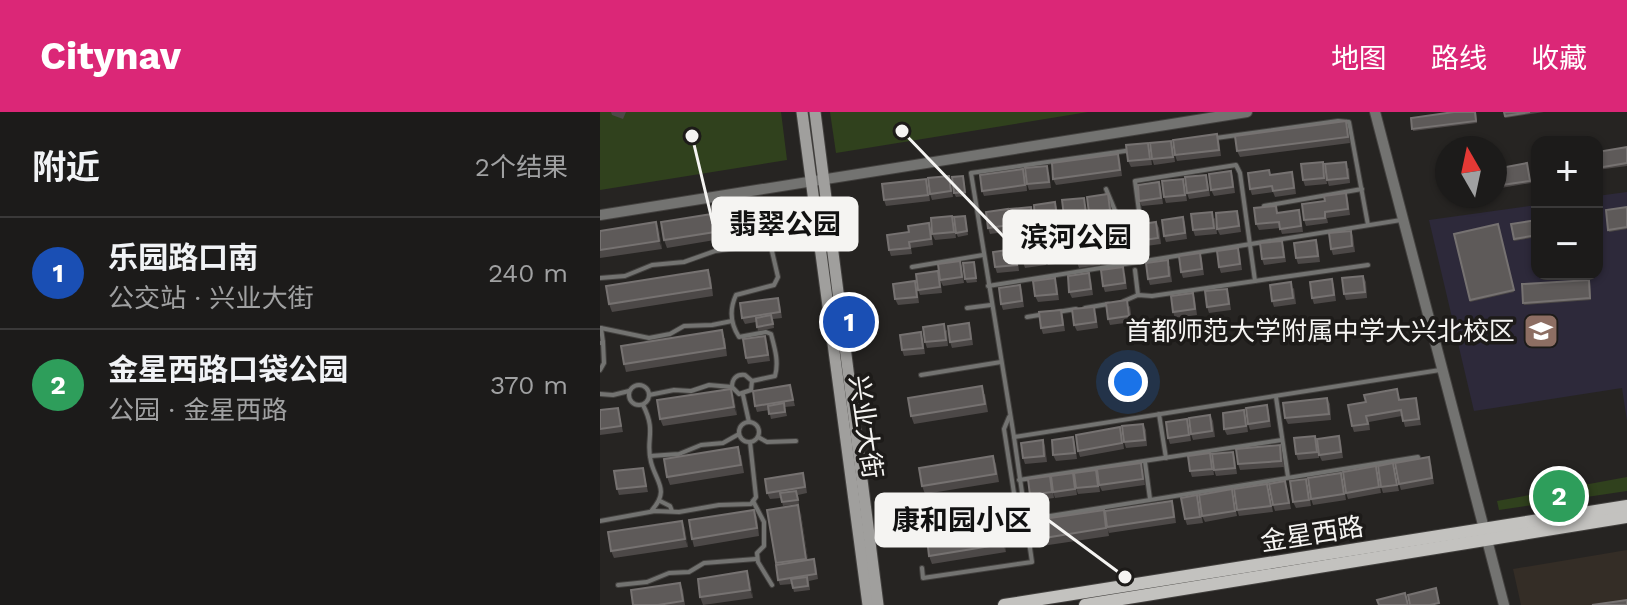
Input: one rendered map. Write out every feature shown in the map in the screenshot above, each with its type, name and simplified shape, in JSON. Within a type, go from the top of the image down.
[{"type":"main road","name":"兴业大街","points":[[802,112],[868,605]]},
{"type":"main road","name":"兴业大街","points":[[815,112],[878,605]]},
{"type":"main road","name":"金星西路","points":[[1085,605],[1486,535],[1627,506]]},
{"type":"main road","name":"金星西路","points":[[1004,605],[1627,517]]},
{"type":"street","points":[[600,215],[1247,112]]},
{"type":"street","points":[[1375,112],[1504,605]]},
{"type":"lane","points":[[1211,139],[1349,122],[1368,225]]},
{"type":"lane","points":[[922,568],[923,578],[1032,562],[971,173],[1133,150]]},
{"type":"lane","points":[[1128,219],[1139,211],[1135,181],[1236,165],[1240,173],[1255,281]]},
{"type":"lane","points":[[1106,189],[1116,213],[1128,219]]},
{"type":"lane","points":[[1264,206],[1362,189]]},
{"type":"lane","points":[[1128,219],[1134,262]]},
{"type":"lane","points":[[988,286],[1403,219]]},
{"type":"lane","points":[[600,278],[625,276],[652,265],[684,262],[715,251],[763,244],[771,247],[778,277],[774,285],[736,295],[731,305],[732,321],[739,337],[766,332],[771,334],[778,366],[775,376],[752,381]]},
{"type":"lane","points":[[912,267],[983,255]]},
{"type":"lane","points":[[1122,302],[1138,295],[1152,296],[1368,265]]},
{"type":"lane","points":[[1135,270],[1138,295]]},
{"type":"lane","points":[[1027,317],[1109,304]]},
{"type":"lane","points":[[967,308],[991,305]]},
{"type":"lane","points":[[600,370],[604,363],[601,327],[649,338],[670,334],[684,326],[732,321]]},
{"type":"lane","points":[[921,375],[1001,362]]},
{"type":"lane","points":[[1014,437],[1442,370]]},
{"type":"lane","points":[[738,375],[745,375],[752,381],[751,390],[743,395],[736,393],[732,387],[738,375]]},
{"type":"lane","points":[[600,394],[613,395],[642,385],[649,395]]},
{"type":"lane","points":[[643,405],[649,395],[674,390],[691,391],[709,385],[732,387]]},
{"type":"lane","points":[[630,391],[629,398],[633,403],[643,405]]},
{"type":"lane","points":[[743,395],[749,422],[759,428],[758,437]]},
{"type":"lane","points":[[1276,397],[1288,478]]},
{"type":"lane","points":[[643,405],[652,431],[650,462],[660,478],[660,501],[651,512]]},
{"type":"lane","points":[[1010,414],[1004,429],[1014,493]]},
{"type":"lane","points":[[1159,414],[1166,458]]},
{"type":"lane","points":[[749,422],[740,427],[739,434],[743,440],[750,442],[758,437]]},
{"type":"lane","points":[[650,456],[679,454],[701,445],[723,443],[739,434]]},
{"type":"lane","points":[[758,437],[767,442],[796,441]]},
{"type":"lane","points":[[1019,480],[1282,440]]},
{"type":"lane","points":[[600,521],[651,512],[751,504],[756,497],[750,442]]},
{"type":"lane","points":[[1025,520],[1418,457]]},
{"type":"lane","points":[[1145,462],[1150,500]]},
{"type":"lane","points":[[660,501],[670,506],[673,512]]},
{"type":"lane","points":[[753,501],[764,522],[764,546],[757,553],[758,562],[772,585]]},
{"type":"lane","points":[[618,585],[647,582],[669,573],[689,572],[704,563],[756,559]]},
{"type":"shaded area","name":"首都师范大学附属中学大兴北校区","points":[[1627,192],[1627,421],[1622,388],[1474,411],[1429,220],[1531,206],[1531,280],[1603,280],[1603,195]]},
{"type":"shaded area","points":[[1627,550],[1627,605],[1521,605],[1513,569]]},
{"type":"green space","points":[[600,112],[781,112],[787,160],[600,190]]},
{"type":"green space","points":[[830,112],[1088,112],[836,153]]},
{"type":"green space","points":[[1627,477],[1627,491],[1499,510],[1497,501]]},
{"type":"building","points":[[1475,112],[1476,121],[1412,129],[1411,118]]},
{"type":"building","points":[[1504,112],[1530,112],[1505,116]]},
{"type":"building","points":[[1346,121],[1348,137],[1237,151],[1235,136]]},
{"type":"building","points":[[1217,134],[1219,150],[1175,155],[1173,140]]},
{"type":"building","points":[[1171,141],[1173,157],[1152,159],[1150,143]]},
{"type":"building","points":[[1148,143],[1150,159],[1128,161],[1126,145]]},
{"type":"building","points":[[1627,147],[1627,163],[1603,167],[1603,151]]},
{"type":"building","points":[[1118,154],[1120,170],[1053,179],[1052,163]]},
{"type":"building","points":[[1323,162],[1324,178],[1303,180],[1301,164]]},
{"type":"building","points":[[1346,162],[1348,178],[1327,180],[1325,164]]},
{"type":"building","points":[[1527,163],[1530,181],[1507,184],[1507,167]]},
{"type":"building","points":[[1047,166],[1049,182],[1027,184],[1025,168]]},
{"type":"building","points":[[1023,169],[1025,185],[982,191],[980,175]]},
{"type":"building","points":[[1269,170],[1270,175],[1292,172],[1294,188],[1273,191],[1272,186],[1250,189],[1248,173]]},
{"type":"building","points":[[1231,171],[1233,187],[1211,190],[1209,174]]},
{"type":"building","points":[[1206,175],[1208,190],[1187,193],[1185,177]]},
{"type":"building","points":[[949,176],[951,191],[930,194],[928,178]]},
{"type":"building","points":[[963,176],[965,192],[954,193],[952,177]]},
{"type":"building","points":[[926,179],[928,195],[884,200],[882,184]]},
{"type":"building","points":[[1183,179],[1185,195],[1164,197],[1162,181]]},
{"type":"building","points":[[1159,182],[1161,198],[1139,201],[1138,185]]},
{"type":"building","points":[[1346,193],[1348,209],[1325,212],[1325,218],[1304,220],[1302,204],[1325,201],[1324,196]]},
{"type":"building","points":[[1108,194],[1110,210],[1089,213],[1087,197]]},
{"type":"building","points":[[1084,198],[1086,214],[1064,216],[1062,200]]},
{"type":"building","points":[[1055,202],[1057,218],[1035,221],[1034,205]]},
{"type":"building","points":[[762,206],[765,224],[664,240],[661,222]]},
{"type":"building","points":[[1276,206],[1277,213],[1299,210],[1301,226],[1280,229],[1279,222],[1256,224],[1254,208]]},
{"type":"building","points":[[1031,207],[1033,223],[1012,225],[1010,209]]},
{"type":"building","points":[[1627,207],[1627,227],[1608,230],[1606,210]]},
{"type":"building","points":[[1008,209],[1010,225],[988,228],[986,212]]},
{"type":"building","points":[[1237,211],[1239,226],[1217,229],[1216,213]]},
{"type":"building","points":[[1212,212],[1214,228],[1193,230],[1191,214]]},
{"type":"building","points":[[952,216],[954,232],[932,234],[931,218]]},
{"type":"building","points":[[965,216],[967,231],[956,233],[954,217]]},
{"type":"building","points":[[1183,217],[1185,233],[1164,236],[1162,220]]},
{"type":"building","points":[[1531,221],[1531,236],[1514,239],[1511,224]]},
{"type":"building","points":[[656,222],[659,241],[600,250],[600,231]]},
{"type":"building","points":[[1156,222],[1158,238],[1137,241],[1135,225]]},
{"type":"building","points":[[929,223],[931,239],[909,242],[910,248],[889,250],[887,235],[909,232],[908,226]]},
{"type":"building","points":[[1498,224],[1514,290],[1470,300],[1454,234]]},
{"type":"building","points":[[1351,231],[1352,246],[1331,249],[1329,233]]},
{"type":"building","points":[[1316,240],[1318,256],[1296,258],[1294,243]]},
{"type":"building","points":[[1282,241],[1284,257],[1262,259],[1260,243]]},
{"type":"building","points":[[1238,248],[1240,264],[1219,267],[1217,251]]},
{"type":"building","points":[[1015,249],[1017,265],[995,267],[993,252]]},
{"type":"building","points":[[1200,253],[1202,269],[1181,272],[1179,256]]},
{"type":"building","points":[[1168,260],[1169,276],[1148,279],[1146,263]]},
{"type":"building","points":[[960,261],[962,277],[940,280],[938,264]]},
{"type":"building","points":[[974,262],[976,278],[965,279],[963,263]]},
{"type":"building","points":[[1123,267],[1125,283],[1103,286],[1101,270]]},
{"type":"building","points":[[708,270],[711,288],[609,304],[606,286]]},
{"type":"building","points":[[938,271],[940,287],[918,290],[916,274]]},
{"type":"building","points":[[1089,273],[1091,289],[1069,292],[1068,276]]},
{"type":"building","points":[[1363,276],[1365,292],[1344,294],[1342,278]]},
{"type":"building","points":[[1055,278],[1057,294],[1035,296],[1033,281]]},
{"type":"building","points":[[1332,279],[1334,295],[1312,298],[1310,282]]},
{"type":"building","points":[[1589,280],[1590,298],[1523,303],[1522,284]]},
{"type":"building","points":[[915,281],[917,297],[895,299],[893,284]]},
{"type":"building","points":[[1291,282],[1293,298],[1272,301],[1270,285]]},
{"type":"building","points":[[1020,285],[1022,301],[1001,304],[999,288]]},
{"type":"building","points":[[1227,289],[1229,304],[1207,307],[1205,291]]},
{"type":"building","points":[[1193,293],[1195,309],[1173,312],[1171,296]]},
{"type":"building","points":[[778,298],[780,312],[742,318],[740,303]]},
{"type":"building","points":[[1127,300],[1129,316],[1108,319],[1106,303]]},
{"type":"building","points":[[1094,307],[1096,322],[1074,325],[1072,309]]},
{"type":"building","points":[[1061,310],[1063,325],[1041,328],[1039,312]]},
{"type":"building","points":[[771,315],[773,324],[757,327],[756,318]]},
{"type":"building","points":[[969,323],[971,339],[950,342],[948,326]]},
{"type":"building","points":[[944,324],[946,340],[925,342],[923,327]]},
{"type":"building","points":[[722,330],[725,348],[624,364],[621,346]]},
{"type":"building","points":[[921,332],[923,348],[902,350],[900,335]]},
{"type":"building","points":[[765,336],[768,355],[746,358],[743,339]]},
{"type":"building","points":[[790,385],[793,400],[755,406],[753,391]]},
{"type":"building","points":[[982,386],[985,404],[911,416],[908,398]]},
{"type":"building","points":[[731,389],[734,407],[660,419],[657,400]]},
{"type":"building","points":[[1397,389],[1399,400],[1416,398],[1419,419],[1403,421],[1401,410],[1366,416],[1368,424],[1352,426],[1348,405],[1366,402],[1364,395]]},
{"type":"building","points":[[1327,398],[1329,414],[1285,418],[1283,403]]},
{"type":"building","points":[[784,403],[785,412],[769,414],[768,406]]},
{"type":"building","points":[[1267,405],[1269,421],[1248,424],[1246,408]]},
{"type":"building","points":[[618,408],[621,426],[600,429],[600,410]]},
{"type":"building","points":[[1244,410],[1246,426],[1224,429],[1223,413]]},
{"type":"building","points":[[1210,415],[1212,431],[1191,434],[1189,418]]},
{"type":"building","points":[[1187,419],[1189,435],[1168,438],[1166,422]]},
{"type":"building","points":[[1143,424],[1145,440],[1124,442],[1122,426]]},
{"type":"building","points":[[1120,427],[1122,443],[1078,451],[1076,435]]},
{"type":"building","points":[[1315,436],[1317,452],[1296,454],[1294,438]]},
{"type":"building","points":[[1339,436],[1341,452],[1319,455],[1317,439]]},
{"type":"building","points":[[1073,437],[1075,453],[1053,455],[1052,440]]},
{"type":"building","points":[[1043,440],[1044,456],[1023,458],[1021,443]]},
{"type":"building","points":[[1280,445],[1281,461],[1238,464],[1236,449]]},
{"type":"building","points":[[738,447],[741,465],[667,477],[664,459]]},
{"type":"building","points":[[1233,452],[1235,468],[1214,470],[1212,454]]},
{"type":"building","points":[[1210,453],[1212,469],[1190,471],[1188,456]]},
{"type":"building","points":[[993,456],[996,474],[922,486],[919,468]]},
{"type":"building","points":[[1429,457],[1432,478],[1399,484],[1395,463]]},
{"type":"building","points":[[1141,463],[1143,479],[1099,485],[1097,469]]},
{"type":"building","points":[[1393,463],[1397,485],[1381,487],[1378,466]]},
{"type":"building","points":[[1376,466],[1379,487],[1346,493],[1343,472]]},
{"type":"building","points":[[643,468],[646,486],[617,489],[614,471]]},
{"type":"building","points":[[1096,470],[1098,486],[1076,488],[1074,473]]},
{"type":"building","points":[[803,473],[805,487],[767,493],[765,479]]},
{"type":"building","points":[[1073,473],[1075,489],[1053,492],[1051,476]]},
{"type":"building","points":[[1341,473],[1344,494],[1311,499],[1308,478]]},
{"type":"building","points":[[1050,476],[1052,492],[1030,495],[1028,479]]},
{"type":"building","points":[[1306,479],[1309,500],[1293,502],[1290,481]]},
{"type":"building","points":[[1285,481],[1289,503],[1273,505],[1269,484]]},
{"type":"building","points":[[1267,484],[1271,506],[1237,510],[1234,489]]},
{"type":"building","points":[[1232,489],[1235,511],[1202,516],[1199,495]]},
{"type":"building","points":[[796,491],[798,500],[782,502],[780,493]]},
{"type":"building","points":[[1197,495],[1200,517],[1185,519],[1181,498]]},
{"type":"building","points":[[1172,501],[1174,517],[1107,527],[1105,511]]},
{"type":"building","points":[[798,505],[806,559],[776,563],[767,510]]},
{"type":"building","points":[[754,510],[757,528],[692,539],[689,520]]},
{"type":"building","points":[[1104,510],[1106,528],[1032,540],[1030,521]]},
{"type":"building","points":[[682,521],[685,539],[611,551],[608,532]]},
{"type":"building","points":[[1001,526],[1003,544],[929,556],[927,538]]},
{"type":"building","points":[[814,559],[816,574],[778,580],[776,565]]},
{"type":"building","points":[[747,571],[750,590],[700,597],[698,579]]},
{"type":"building","points":[[807,577],[808,586],[793,588],[791,579]]},
{"type":"building","points":[[680,583],[683,601],[633,605],[631,590]]},
{"type":"building","points":[[1436,588],[1439,603],[1410,605],[1408,595]]},
{"type":"building","points":[[1405,593],[1408,605],[1379,605],[1377,600]]},
{"type":"building","points":[[1627,600],[1627,605],[1592,605]]},
{"type":"place","name":"滨河公园","points":[[902,131]]},
{"type":"place","name":"翡翠公园","points":[[692,136]]},
{"type":"place","name":"乐园路口南","points":[[849,322]]},
{"type":"place","name":"首都师范大学附属中学大兴北校区","points":[[1541,331]]},
{"type":"place","name":"金星西路口袋公园","points":[[1559,496]]},
{"type":"place","name":"康和园小区","points":[[1125,577]]}]
